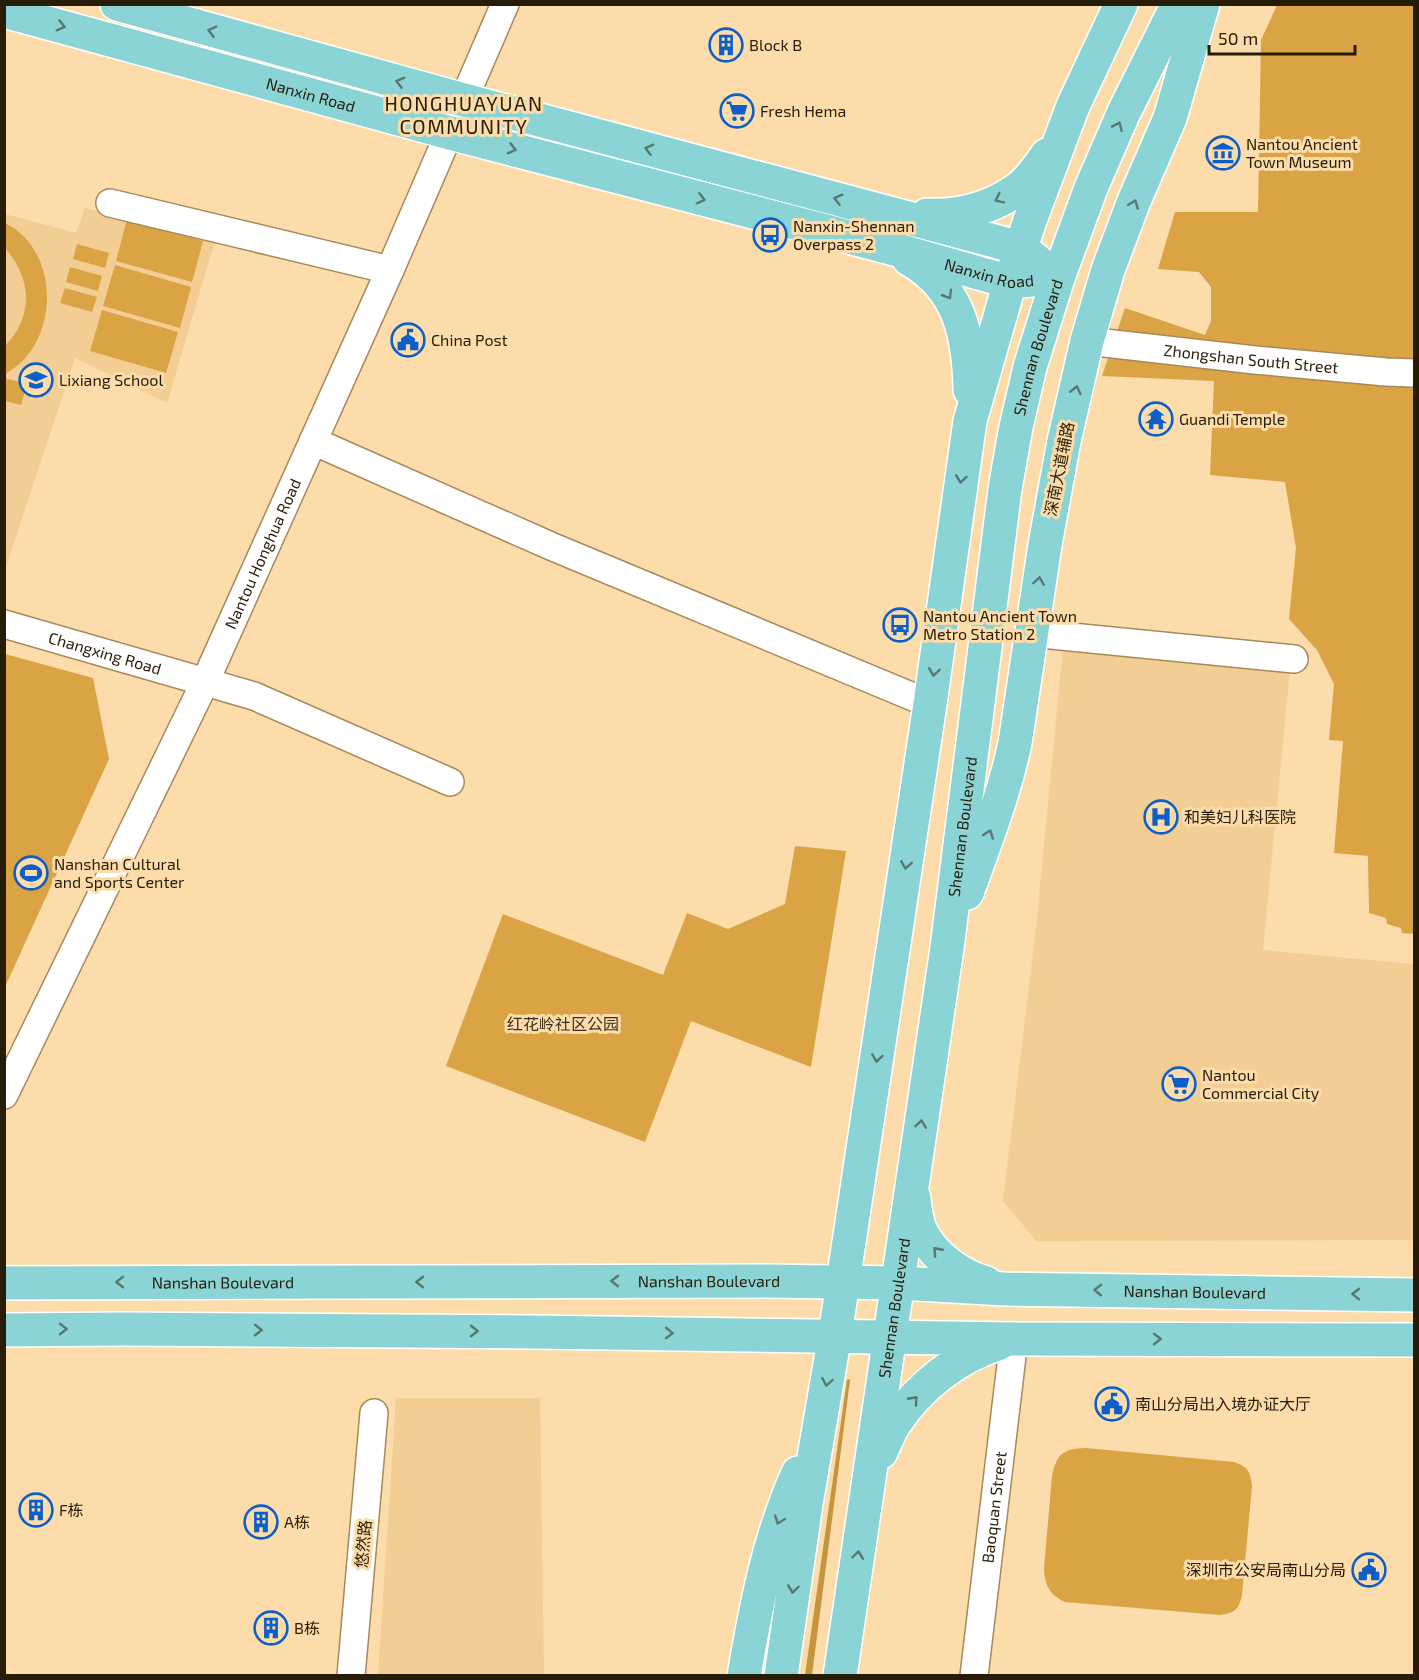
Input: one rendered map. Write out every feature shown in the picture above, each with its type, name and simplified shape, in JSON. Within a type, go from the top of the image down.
[{"type":"main road","points":[[894,213],[938,216],[976,209],[1013,193],[1031,177],[1048,153],[1073,106],[1120,4]]},
{"type":"main road","name":"Shennan Boulevard","points":[[840,1676],[947,948],[1005,489],[1016,427],[1030,367],[1058,278],[1091,189],[1124,112],[1178,4]]},
{"type":"main road","points":[[1170,118],[1203,4]]},
{"type":"main road","name":"Nanxin Road","points":[[125,6],[464,100],[1021,248],[1058,278]]},
{"type":"main road","name":"Nanxin Road","points":[[4,10],[450,133],[887,247],[1010,282],[1058,278]]},
{"type":"main road","points":[[781,1676],[804,1515],[835,1335],[970,421],[1029,222],[1073,106]]},
{"type":"main road","name":"深南大道辅路","points":[[947,948],[997,811],[1008,773],[1064,441],[1087,341],[1108,270],[1134,201],[1170,118]]},
{"type":"main road","points":[[887,247],[934,277],[952,301],[966,337],[969,362],[970,421]]},
{"type":"main road","points":[[912,1182],[915,1210],[922,1234],[937,1253],[973,1280],[1005,1289]]},
{"type":"main road","name":"Nanshan Boulevard","points":[[4,1283],[757,1281],[1005,1289],[1414,1295]]},
{"type":"main road","points":[[4,1330],[135,1329],[1409,1341]]},
{"type":"main road","points":[[868,1488],[880,1453],[894,1424],[935,1378],[981,1349],[1014,1339]]},
{"type":"main road","points":[[744,1676],[765,1571],[778,1522],[819,1428]]},
{"type":"street","name":"Nantou Honghua Road","points":[[4,1095],[205,682],[390,270],[505,4]]},
{"type":"street","name":"深南大道辅路","points":[[1170,118],[1220,4]]},
{"type":"street","points":[[110,203],[390,270]]},
{"type":"street","name":"Zhongshan South Street","points":[[1087,341],[1414,374]]},
{"type":"street","points":[[313,441],[543,543],[930,704]]},
{"type":"street","name":"Changxing Road","points":[[4,624],[254,696],[450,782]]},
{"type":"street","points":[[1031,633],[1294,659]]},
{"type":"street","name":"Baoquan Street","points":[[974,1676],[1014,1339]]},
{"type":"street","name":"悠然路","points":[[351,1676],[374,1413]]},
{"type":"shaded area","name":"Lixiang School","points":[[85,208],[215,241],[167,403],[75,358],[5,570],[5,214],[76,233]]},
{"type":"shaded area","points":[[1063,648],[1290,669],[1263,950],[1414,964],[1414,1240],[1036,1241],[1003,1201],[1036,928]]},
{"type":"shaded area","points":[[849,1379],[812,1675],[805,1675],[847,1380]]},
{"type":"shaded area","points":[[396,1398],[540,1398],[544,1675],[378,1675]]},
{"type":"green space","points":[[1277,5],[1414,5],[1414,934],[1402,933],[1401,928],[1387,924],[1386,918],[1369,913],[1368,856],[1334,853],[1343,741],[1329,740],[1334,684],[1317,650],[1289,619],[1296,548],[1285,482],[1210,475],[1214,381],[1102,376],[1125,308],[1205,335],[1211,321],[1211,287],[1199,272],[1158,269],[1175,212],[1258,212],[1261,40]]},
{"type":"green space","points":[[127,219],[203,241],[192,282],[116,261]]},
{"type":"green space","points":[[5,223],[24,236],[37,254],[45,275],[47,298],[44,321],[36,342],[23,360],[5,374],[5,346],[21,322],[26,297],[25,285],[20,272],[5,248]]},
{"type":"green space","points":[[77,244],[109,253],[105,268],[73,259]]},
{"type":"green space","points":[[115,265],[191,287],[180,328],[103,306]]},
{"type":"green space","points":[[70,267],[102,276],[98,291],[66,282]]},
{"type":"green space","points":[[65,288],[97,297],[92,312],[60,303]]},
{"type":"green space","points":[[102,310],[178,332],[166,373],[90,351]]},
{"type":"green space","points":[[4,378],[27,384],[21,405],[5,401]]},
{"type":"green space","name":"Nanshan Cultural and Sports Center","points":[[5,654],[93,678],[109,759],[5,987]]},
{"type":"green space","name":"红花岭社区公园","points":[[795,846],[846,851],[811,1067],[691,1021],[645,1142],[446,1066],[503,914],[663,975],[687,913],[728,929],[785,904]]},
{"type":"green space","points":[[1086,1448],[1234,1462],[1245,1468],[1249,1473],[1252,1486],[1242,1595],[1236,1610],[1220,1615],[1065,1602],[1052,1593],[1047,1585],[1044,1569],[1052,1476],[1056,1462],[1062,1454],[1066,1451]]},
{"type":"place","name":"Block B","points":[[726,45]]},
{"type":"place","name":"Fresh Hema","points":[[737,111]]},
{"type":"place","name":"Nantou Ancient Town Museum","points":[[1223,153]]},
{"type":"place","name":"Nanxin-Shennan Overpass 2","points":[[770,235]]},
{"type":"place","name":"China Post","points":[[408,340]]},
{"type":"place","name":"Lixiang School","points":[[36,380]]},
{"type":"place","name":"Guandi Temple","points":[[1156,419]]},
{"type":"place","name":"Nantou Ancient Town Metro Station 2","points":[[900,625]]},
{"type":"place","name":"和美妇儿科医院","points":[[1161,817]]},
{"type":"place","name":"Nanshan Cultural and Sports Center","points":[[31,873]]},
{"type":"place","name":"Nantou Commercial City","points":[[1179,1084]]},
{"type":"place","name":"南山分局出入境办证大厅","points":[[1112,1404]]},
{"type":"place","name":"F栋","points":[[36,1510]]},
{"type":"place","name":"A栋","points":[[261,1522]]},
{"type":"place","name":"深圳市公安局南山分局","points":[[1369,1570]]},
{"type":"place","name":"B栋","points":[[271,1628]]},
{"type":"district","name":"HONGHUAYUAN COMMUNITY","points":[[464,116]]}]
